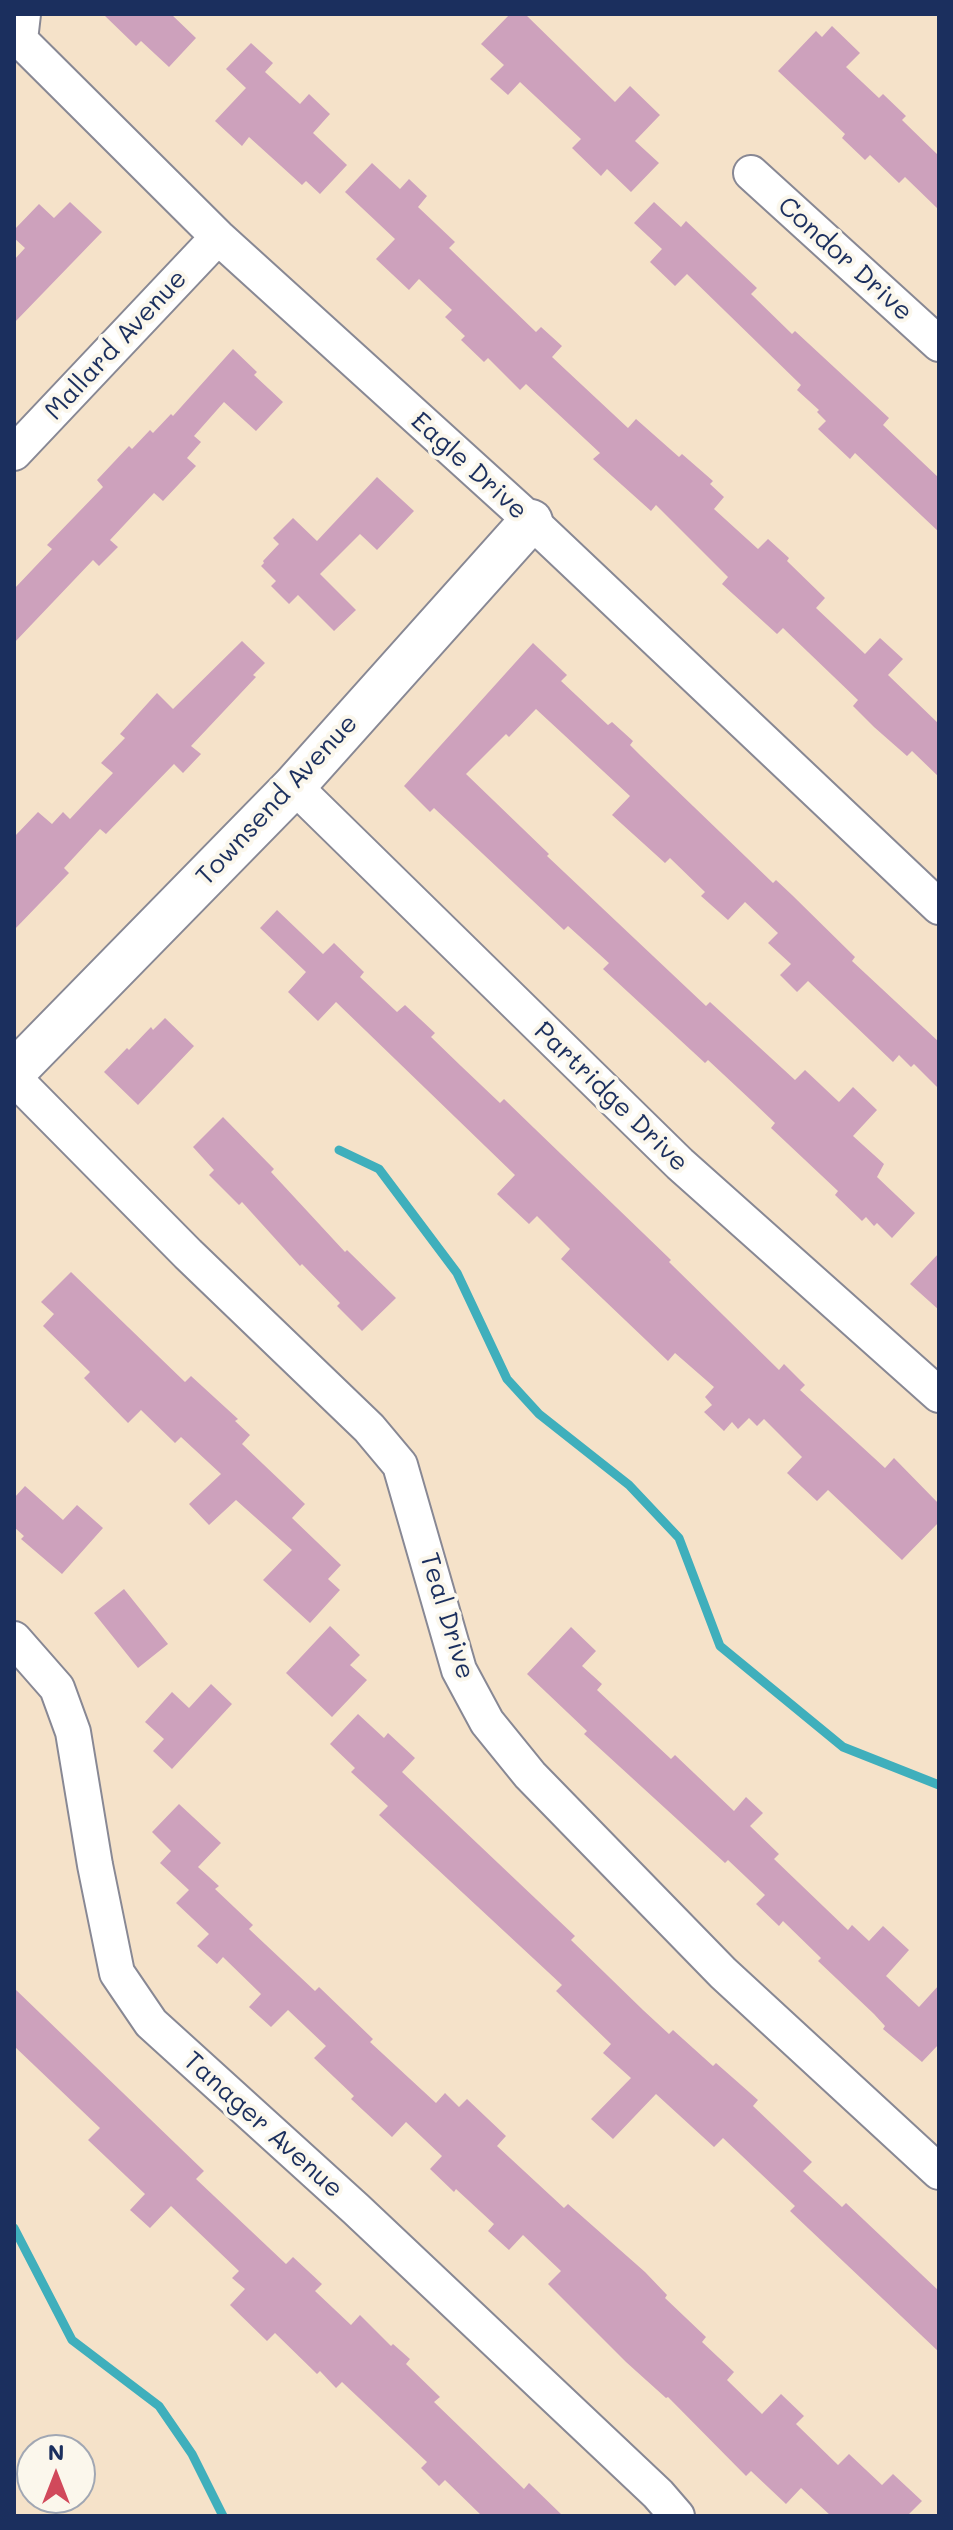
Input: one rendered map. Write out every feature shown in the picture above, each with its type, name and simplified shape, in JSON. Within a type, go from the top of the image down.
[{"type":"street","name":"Eagle Drive","points":[[23,14],[20,40],[218,237],[531,521],[939,907]]},
{"type":"street","name":"Condor Drive","points":[[751,173],[939,344]]},
{"type":"street","name":"Mallard Avenue","points":[[14,453],[218,237]]},
{"type":"street","name":"Townsend Avenue","points":[[14,1075],[294,786],[531,521]]},
{"type":"street","name":"Partridge Drive","points":[[294,786],[680,1164],[939,1395]]},
{"type":"street","name":"Teal Drive","points":[[14,1075],[188,1254],[369,1428],[400,1465],[459,1670],[487,1722],[530,1775],[723,1973],[939,2172]]},
{"type":"street","name":"Tanager Avenue","points":[[14,1639],[57,1688],[73,1732],[117,1973],[151,2023],[356,2209],[658,2494],[677,2516]]},
{"type":"building","points":[[103,14],[171,14],[196,38],[169,67],[141,41],[136,46]]},
{"type":"building","points":[[510,14],[525,14],[615,102],[630,86],[660,115],[635,141],[659,163],[631,192],[607,169],[601,176],[572,148],[581,139],[520,82],[508,95],[490,79],[504,65],[481,44]]},
{"type":"building","points":[[832,26],[860,53],[846,67],[879,98],[883,94],[906,116],[902,120],[939,156],[939,210],[905,177],[899,183],[870,155],[865,160],[842,138],[845,134],[778,71],[816,31],[822,37]]},
{"type":"building","points":[[251,43],[273,63],[265,72],[300,104],[309,94],[330,114],[313,133],[347,165],[320,194],[306,181],[302,185],[249,137],[242,146],[215,121],[246,88],[226,69]]},
{"type":"building","points":[[372,163],[400,189],[409,179],[427,196],[418,207],[455,242],[449,248],[536,332],[541,327],[562,346],[552,357],[628,428],[636,419],[679,457],[682,454],[713,481],[710,484],[724,497],[714,509],[758,549],[768,539],[789,558],[787,561],[825,598],[816,608],[865,654],[880,638],[903,659],[888,675],[939,724],[939,777],[912,751],[907,756],[874,727],[853,706],[858,700],[783,628],[777,634],[722,584],[728,577],[656,505],[651,511],[593,459],[600,453],[526,384],[520,390],[488,358],[484,362],[461,340],[465,336],[445,317],[452,310],[419,279],[409,290],[376,259],[395,239],[345,192]]},
{"type":"building","points":[[70,202],[102,232],[14,323],[14,260],[25,248],[14,238],[14,230],[39,204],[54,218]]},
{"type":"building","points":[[654,202],[681,227],[686,221],[757,288],[751,294],[792,334],[795,331],[889,418],[883,425],[939,478],[939,532],[855,453],[850,459],[818,429],[826,421],[817,412],[819,410],[797,390],[801,385],[687,274],[675,286],[650,262],[662,249],[634,223]]},
{"type":"building","points":[[233,349],[257,372],[254,375],[283,402],[256,431],[224,402],[194,436],[201,442],[187,458],[196,466],[163,501],[154,493],[110,540],[118,547],[99,566],[93,560],[14,643],[14,589],[52,549],[47,545],[103,487],[97,480],[129,446],[132,449],[150,430],[153,433],[171,414],[173,416]]},
{"type":"building","points":[[377,477],[414,511],[377,550],[360,534],[320,574],[356,610],[334,631],[298,595],[289,604],[271,586],[276,581],[261,566],[279,544],[273,538],[293,518],[317,541]]},
{"type":"building","points":[[242,641],[265,663],[253,675],[256,677],[191,746],[201,754],[183,773],[174,764],[106,834],[100,829],[64,868],[69,873],[14,930],[14,837],[38,812],[52,824],[63,812],[70,819],[113,773],[101,763],[125,738],[120,734],[157,693],[173,709]]},
{"type":"building","points":[[533,643],[567,675],[561,681],[608,725],[612,722],[633,741],[630,745],[641,756],[773,883],[776,880],[792,895],[855,957],[852,961],[939,1042],[939,1089],[914,1064],[911,1067],[899,1055],[893,1062],[808,981],[797,992],[780,975],[791,964],[768,943],[778,933],[745,902],[728,920],[701,896],[705,892],[670,858],[665,863],[612,815],[630,796],[536,709],[466,774],[549,854],[547,856],[706,1006],[710,1002],[795,1080],[805,1070],[839,1102],[853,1087],[877,1110],[853,1136],[884,1164],[877,1177],[915,1213],[892,1238],[877,1223],[874,1226],[866,1217],[862,1221],[835,1195],[838,1191],[771,1128],[775,1123],[603,969],[609,963],[568,926],[564,930],[434,808],[430,812],[404,786]]},
{"type":"building","points":[[277,910],[323,954],[334,943],[364,972],[360,977],[397,1012],[405,1005],[435,1033],[431,1037],[500,1103],[504,1099],[671,1260],[669,1262],[779,1370],[784,1364],[805,1385],[800,1390],[885,1468],[894,1458],[939,1504],[939,1522],[902,1560],[828,1490],[817,1501],[787,1473],[802,1457],[764,1419],[757,1426],[749,1418],[738,1429],[732,1422],[724,1431],[704,1412],[712,1405],[705,1397],[714,1387],[675,1353],[668,1361],[561,1259],[570,1249],[537,1216],[529,1224],[497,1194],[515,1175],[336,1002],[318,1021],[288,992],[306,972],[260,928]]},
{"type":"building","points":[[165,1018],[194,1046],[138,1105],[104,1072],[127,1048],[129,1050],[151,1027],[153,1030]]},
{"type":"building","points":[[223,1117],[274,1169],[271,1172],[345,1252],[347,1250],[396,1298],[362,1331],[337,1306],[340,1303],[302,1264],[300,1266],[242,1202],[239,1205],[209,1175],[214,1170],[193,1147]]},
{"type":"building","points":[[939,1253],[939,1310],[910,1284]]},
{"type":"building","points":[[71,1272],[185,1382],[191,1376],[238,1419],[235,1421],[250,1435],[242,1444],[305,1504],[292,1518],[341,1565],[328,1579],[340,1590],[310,1623],[263,1580],[292,1550],[236,1500],[209,1525],[189,1504],[221,1474],[181,1437],[175,1443],[141,1410],[128,1423],[84,1378],[90,1372],[43,1326],[54,1314],[41,1302]]},
{"type":"building","points":[[25,1486],[63,1520],[77,1505],[103,1528],[62,1574],[21,1539],[24,1536],[14,1527],[14,1498]]},
{"type":"building","points":[[124,1589],[168,1644],[138,1668],[94,1613]]},
{"type":"building","points":[[330,1626],[360,1655],[350,1665],[367,1680],[332,1717],[286,1673]]},
{"type":"building","points":[[571,1627],[596,1651],[582,1666],[602,1684],[597,1690],[671,1759],[675,1755],[734,1811],[746,1797],[763,1813],[750,1826],[779,1854],[774,1859],[848,1930],[852,1925],[869,1941],[883,1926],[909,1950],[886,1976],[919,2007],[939,1985],[939,2044],[922,2062],[883,2029],[885,2026],[874,2014],[818,1961],[821,1958],[783,1921],[779,1926],[756,1904],[765,1895],[728,1860],[725,1863],[584,1734],[587,1731],[527,1674]]},
{"type":"building","points":[[211,1684],[232,1704],[172,1769],[153,1751],[164,1739],[145,1722],[172,1692],[189,1708]]},
{"type":"building","points":[[358,1714],[384,1738],[388,1733],[415,1758],[402,1772],[575,1936],[571,1940],[643,2010],[669,2034],[673,2030],[713,2066],[716,2063],[758,2100],[753,2106],[812,2162],[803,2171],[842,2207],[846,2203],[939,2291],[939,2352],[790,2211],[795,2206],[723,2138],[714,2147],[656,2094],[613,2139],[591,2119],[631,2078],[603,2053],[611,2044],[556,1991],[562,1985],[379,1815],[388,1806],[351,1772],[355,1768],[330,1744]]},
{"type":"building","points":[[179,1804],[221,1843],[198,1867],[219,1886],[215,1889],[253,1925],[249,1929],[315,1991],[319,1987],[373,2039],[370,2042],[436,2103],[445,2093],[459,2107],[467,2099],[506,2136],[497,2146],[564,2208],[568,2204],[667,2295],[665,2298],[706,2337],[702,2342],[734,2372],[727,2380],[762,2414],[781,2394],[804,2416],[796,2424],[838,2465],[849,2454],[882,2485],[893,2474],[922,2501],[907,2516],[831,2516],[801,2488],[786,2504],[751,2471],[746,2476],[668,2397],[626,2362],[548,2284],[561,2271],[523,2235],[509,2250],[488,2231],[494,2224],[430,2169],[442,2156],[406,2122],[392,2137],[351,2099],[354,2096],[314,2058],[326,2046],[288,2010],[271,2027],[249,2007],[261,1994],[223,1957],[217,1964],[197,1946],[209,1934],[176,1903],[189,1890],[160,1863],[171,1851],[152,1832]]},
{"type":"building","points":[[14,1988],[204,2171],[196,2179],[286,2264],[293,2257],[322,2284],[315,2291],[351,2325],[360,2315],[391,2346],[393,2344],[410,2359],[406,2364],[440,2397],[434,2402],[524,2489],[529,2483],[563,2516],[482,2516],[445,2480],[439,2486],[421,2468],[427,2462],[342,2382],[336,2388],[275,2333],[267,2341],[230,2305],[245,2289],[232,2278],[239,2271],[171,2206],[150,2228],[130,2210],[145,2194],[88,2140],[100,2128],[14,2046]]},
{"type":"waterway","points":[[339,1150],[379,1169],[457,1273],[507,1379],[539,1414],[629,1485],[679,1538],[720,1646],[843,1747],[939,1785]]},
{"type":"waterway","points":[[14,2228],[72,2340],[159,2406],[192,2454],[223,2516]]}]
